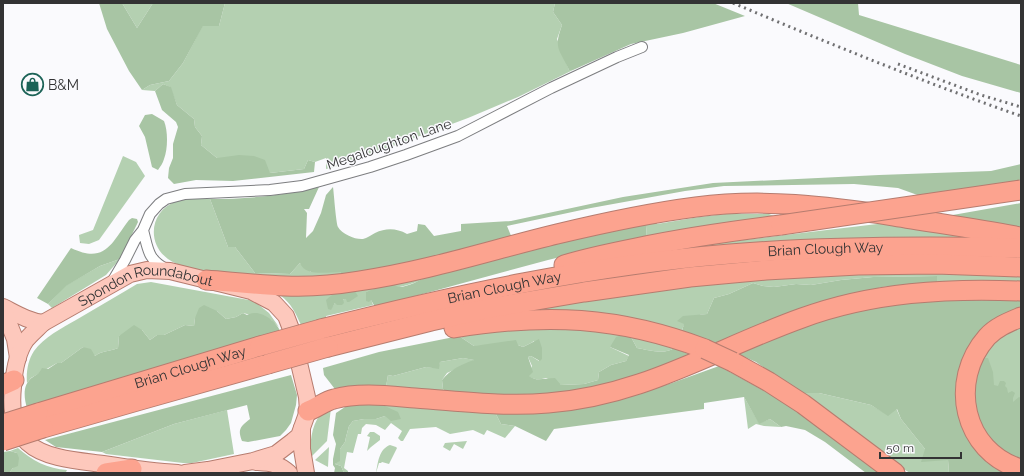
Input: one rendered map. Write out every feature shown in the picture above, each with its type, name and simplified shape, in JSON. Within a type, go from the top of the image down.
[{"type":"highway","points":[[510,285],[566,265],[603,255],[714,234],[1021,190]]},
{"type":"highway","points":[[206,280],[292,286],[357,281],[414,271],[557,234],[611,222],[667,211],[723,205],[776,203],[833,207],[1021,237]]},
{"type":"highway","name":"Brian Clough Way","points":[[3,441],[41,421],[260,346],[321,329],[510,285],[652,262],[729,254],[822,248],[894,246],[1021,248]]},
{"type":"highway","name":"Brian Clough Way","points":[[3,424],[41,421],[144,398],[335,345],[431,321],[490,308],[584,292],[690,277],[766,270],[858,265],[936,264],[1021,267]]},
{"type":"highway","points":[[305,420],[334,399],[353,396],[387,396],[498,404],[547,403],[584,399],[626,389],[666,375],[752,337],[830,309],[915,292],[983,290],[1021,291]]},
{"type":"highway","points":[[1021,317],[996,329],[980,346],[970,364],[967,375],[965,402],[971,426],[982,442],[996,456],[1021,469]]},
{"type":"highway","points":[[335,345],[400,339],[443,330],[502,321],[547,319],[576,320],[622,325],[666,335],[705,349],[734,362],[769,382],[803,404],[895,473]]},
{"type":"highway","points":[[106,473],[132,469]]},
{"type":"main road","name":"Spondon Roundabout","points":[[178,473],[132,469],[56,456],[41,451],[28,443],[17,429],[13,413],[12,399],[8,383],[26,341],[43,323],[130,274],[139,271],[170,271],[251,291],[274,303],[286,316],[291,329],[307,397],[302,449],[306,473]]},
{"type":"main road","points":[[3,308],[19,317],[34,322],[43,323]]},
{"type":"main road","points":[[3,308],[15,338],[18,360]]},
{"type":"main road","points":[[185,473],[207,472],[276,454],[299,436],[305,420]]},
{"type":"main road","points":[[253,461],[276,464],[290,473]]},
{"type":"street","name":"Megaloughton Lane","points":[[112,284],[135,240],[143,230],[150,214],[159,204],[166,200],[181,194],[270,190],[302,186],[336,178],[427,148],[458,136],[551,88],[642,47]]},
{"type":"street","points":[[143,230],[146,246],[151,257],[158,264],[170,271]]},
{"type":"green space","points":[[99,3],[122,3],[137,28],[153,3],[225,3],[219,26],[203,26],[183,63],[169,81],[150,85],[142,90],[129,71],[107,29]]},
{"type":"green space","points":[[122,3],[153,3],[137,28]]},
{"type":"green space","points":[[225,3],[555,3],[553,12],[562,25],[557,39],[569,70],[573,70],[518,97],[468,118],[342,165],[326,169],[326,158],[315,162],[308,160],[304,169],[270,173],[225,158],[217,158],[201,145],[202,136],[195,127],[194,119],[177,105],[170,87],[163,84],[155,91],[142,90],[150,85],[169,81],[183,63],[203,25],[219,26]]},
{"type":"green space","points":[[555,3],[713,3],[745,16],[683,33],[631,44],[573,70],[569,70],[558,45],[559,33],[562,25],[553,12]]},
{"type":"green space","points":[[786,3],[858,3],[859,15],[1021,65],[1021,93],[962,76],[905,54]]},
{"type":"green space","points":[[163,84],[171,87],[177,105],[194,119],[195,127],[202,136],[201,145],[217,158],[239,155],[254,156],[265,160],[270,173],[304,169],[308,160],[315,162],[314,172],[233,181],[196,180],[174,184],[168,178],[169,168],[173,158],[173,144],[178,127],[176,122],[162,110],[155,91]]},
{"type":"green space","points":[[152,114],[164,121],[167,135],[165,155],[158,170],[152,167],[145,137],[139,126],[145,115]]},
{"type":"green space","points":[[123,156],[136,162],[145,176],[99,240],[89,244],[80,243],[79,235],[93,230]]},
{"type":"green space","points":[[1021,164],[1021,182],[923,197],[898,188],[854,184],[724,186],[685,191],[591,208],[507,226],[512,238],[419,261],[333,277],[341,274],[341,272],[312,272],[303,267],[300,263],[290,274],[255,273],[235,247],[228,247],[210,199],[292,193],[319,187],[309,209],[304,209],[307,213],[306,238],[313,231],[321,213],[326,195],[333,187],[338,227],[349,236],[357,239],[363,239],[379,231],[391,229],[407,234],[417,231],[418,224],[425,225],[434,236],[461,231],[461,224],[511,221],[623,197],[713,183],[991,171]]},
{"type":"green space","points":[[210,199],[228,247],[235,247],[255,273],[290,274],[300,263],[311,272],[341,272],[341,274],[313,280],[280,279],[198,270],[176,264],[161,252],[156,244],[154,227],[156,219],[168,205],[177,201]]},
{"type":"green space","points":[[1021,203],[1021,227],[1019,228],[947,216]]},
{"type":"green space","points":[[725,214],[769,214],[776,217],[646,236],[647,224],[657,222],[657,224]]},
{"type":"green space","points":[[132,218],[137,219],[138,222],[120,259],[100,266],[66,286],[48,304],[37,298],[71,248],[92,254],[100,252],[112,244]]},
{"type":"green space","points":[[894,222],[1002,239],[892,237],[651,251]]},
{"type":"green space","points":[[647,224],[646,236],[548,260],[375,307],[371,300],[369,302],[366,301],[366,292],[381,287],[391,285],[399,287],[406,286],[428,275],[546,245]]},
{"type":"green space","points":[[120,259],[106,275],[52,308],[48,304],[65,286],[100,266]]},
{"type":"green space","points":[[952,272],[1021,275],[1021,286],[937,283],[937,276],[873,277],[811,285],[796,284],[774,287],[753,283],[729,294],[714,298],[707,314],[698,315],[688,320],[682,331],[640,321],[530,314],[530,309],[693,284],[808,275]]},
{"type":"green space","points":[[428,275],[414,283],[407,285],[366,292],[366,301],[371,299],[373,305],[326,316],[326,318],[301,325],[290,305],[281,296],[281,294],[342,289],[330,310],[335,303],[346,298],[353,288]]},
{"type":"green space","points":[[937,276],[937,283],[882,287],[849,296],[720,345],[682,331],[684,324],[677,321],[683,316],[707,314],[714,298],[729,294],[753,283],[774,287],[796,284],[811,285],[873,277]]},
{"type":"green space","points":[[151,282],[254,301],[269,313],[279,327],[271,320],[243,313],[236,317],[226,319],[217,311],[195,318],[194,326],[185,325],[164,335],[157,335],[150,340],[142,330],[119,336],[118,348],[95,356],[83,347],[61,363],[57,363],[31,378],[27,383],[30,358],[38,346],[48,337],[137,284]]},
{"type":"green space","points":[[353,288],[358,296],[349,302],[347,302],[346,299],[343,299],[344,303],[342,305],[337,305],[335,303],[331,310],[328,309],[326,300],[329,297],[338,291]]},
{"type":"green space","points":[[935,299],[1021,299],[1021,307],[1007,313],[957,396],[1012,473],[949,473],[948,460],[921,462],[925,449],[901,419],[897,409],[888,416],[871,405],[819,393],[799,393],[756,362],[738,354],[805,326],[872,307]]},
{"type":"green space","points":[[204,305],[217,311],[226,319],[236,317],[243,313],[247,315],[253,313],[261,314],[273,321],[280,331],[27,408],[25,400],[25,387],[29,380],[39,373],[42,368],[48,369],[57,363],[61,363],[83,347],[91,349],[95,356],[118,348],[119,336],[134,325],[142,330],[150,340],[157,335],[164,335],[185,325],[194,326],[199,308]]},
{"type":"green space","points":[[1021,324],[1021,460],[972,398],[986,348],[1015,326]]},
{"type":"green space","points":[[505,328],[603,329],[674,348],[661,352],[637,348],[631,337],[610,347],[629,356],[626,361],[611,365],[599,372],[598,380],[584,384],[561,385],[546,378],[537,379],[528,376],[532,366],[528,357],[531,356],[539,361],[534,341],[523,347],[518,345],[474,346],[459,336]]},
{"type":"green space","points":[[622,335],[631,337],[637,348],[661,352],[674,348],[691,355],[663,367],[605,386],[537,397],[449,394],[443,389],[442,380],[456,368],[474,360],[463,358],[440,362],[439,369],[426,367],[393,376],[388,375],[386,387],[338,393],[324,375],[323,368],[379,352],[459,336],[474,346],[516,340],[518,345],[523,347],[539,339],[542,348],[542,359],[540,361],[531,356],[528,357],[533,372],[529,376],[535,379],[555,378],[561,385],[584,384],[598,380],[599,372],[611,365],[626,361],[629,355],[610,347],[616,337]]},
{"type":"green space","points":[[463,358],[475,360],[447,373],[442,380],[443,389],[449,394],[386,387],[388,375],[393,376],[426,367],[438,368],[440,362]]},
{"type":"green space","points":[[980,358],[988,358],[993,372],[994,385],[998,386],[1000,381],[1004,381],[1006,383],[1005,386],[1008,393],[1012,391],[1015,393],[1013,402],[1019,397],[1021,398],[1021,460],[1001,450],[984,431],[972,398]]},
{"type":"green space","points":[[719,366],[770,394],[806,417],[882,473],[866,473],[825,442],[805,430],[786,426],[781,427],[770,419],[759,424],[744,397],[704,403],[704,409],[554,429],[546,441],[515,426],[501,424],[495,412],[628,396],[672,383]]},
{"type":"green space","points":[[291,375],[297,395],[296,405],[291,423],[280,436],[248,442],[242,441],[240,433],[241,428],[250,419],[247,405],[174,424],[102,452],[56,447],[45,440]]},
{"type":"green space","points":[[799,393],[819,393],[871,405],[888,415],[896,408],[901,419],[925,449],[948,460],[949,473],[910,473],[889,460]]},
{"type":"green space","points":[[744,397],[759,423],[770,419],[781,427],[756,424],[748,429]]},
{"type":"green space","points":[[376,402],[495,412],[501,424],[515,426],[505,438],[487,430],[484,435],[473,430],[450,434],[436,427],[410,429],[403,441],[401,441],[398,438],[402,431],[391,423],[385,430],[376,425],[366,424],[362,428],[361,434],[358,434],[353,453],[347,452],[344,468],[348,471],[348,473],[344,473],[341,466],[335,464],[340,460],[340,449],[345,442],[349,426],[353,421],[376,419],[385,416]]},
{"type":"green space","points":[[376,402],[398,412],[401,419],[391,421],[385,416],[376,419],[353,421],[349,426],[345,442],[340,449],[340,461],[335,464],[341,466],[344,473],[334,473],[335,468],[333,465],[333,459],[336,444],[333,435],[336,413],[351,403]]},
{"type":"green space","points":[[331,408],[327,441],[310,458],[311,441],[317,419],[320,415]]},
{"type":"green space","points":[[227,410],[234,454],[192,463],[183,463],[106,454],[102,452],[174,424]]},
{"type":"green space","points":[[370,432],[374,432],[380,436],[380,440],[367,451],[370,437],[367,436]]},
{"type":"green space","points":[[467,441],[463,449],[454,444],[450,451],[443,447],[445,443]]},
{"type":"green space","points":[[390,445],[397,448],[389,464],[382,462],[379,463],[376,473],[378,460],[381,453]]},
{"type":"green space","points":[[329,447],[328,467],[315,460]]},
{"type":"green space","points":[[18,448],[40,463],[53,468],[67,470],[66,472],[9,473],[13,468],[17,453],[10,451]]},
{"type":"green space","points":[[10,451],[17,453],[19,458],[18,466],[13,468],[9,473],[3,473],[3,452]]},
{"type":"railway","points":[[733,3],[876,62],[1021,116]]},
{"type":"railway","points":[[898,64],[981,95],[1021,107]]},
{"type":"place","name":"B&M","points":[[33,85]]}]
